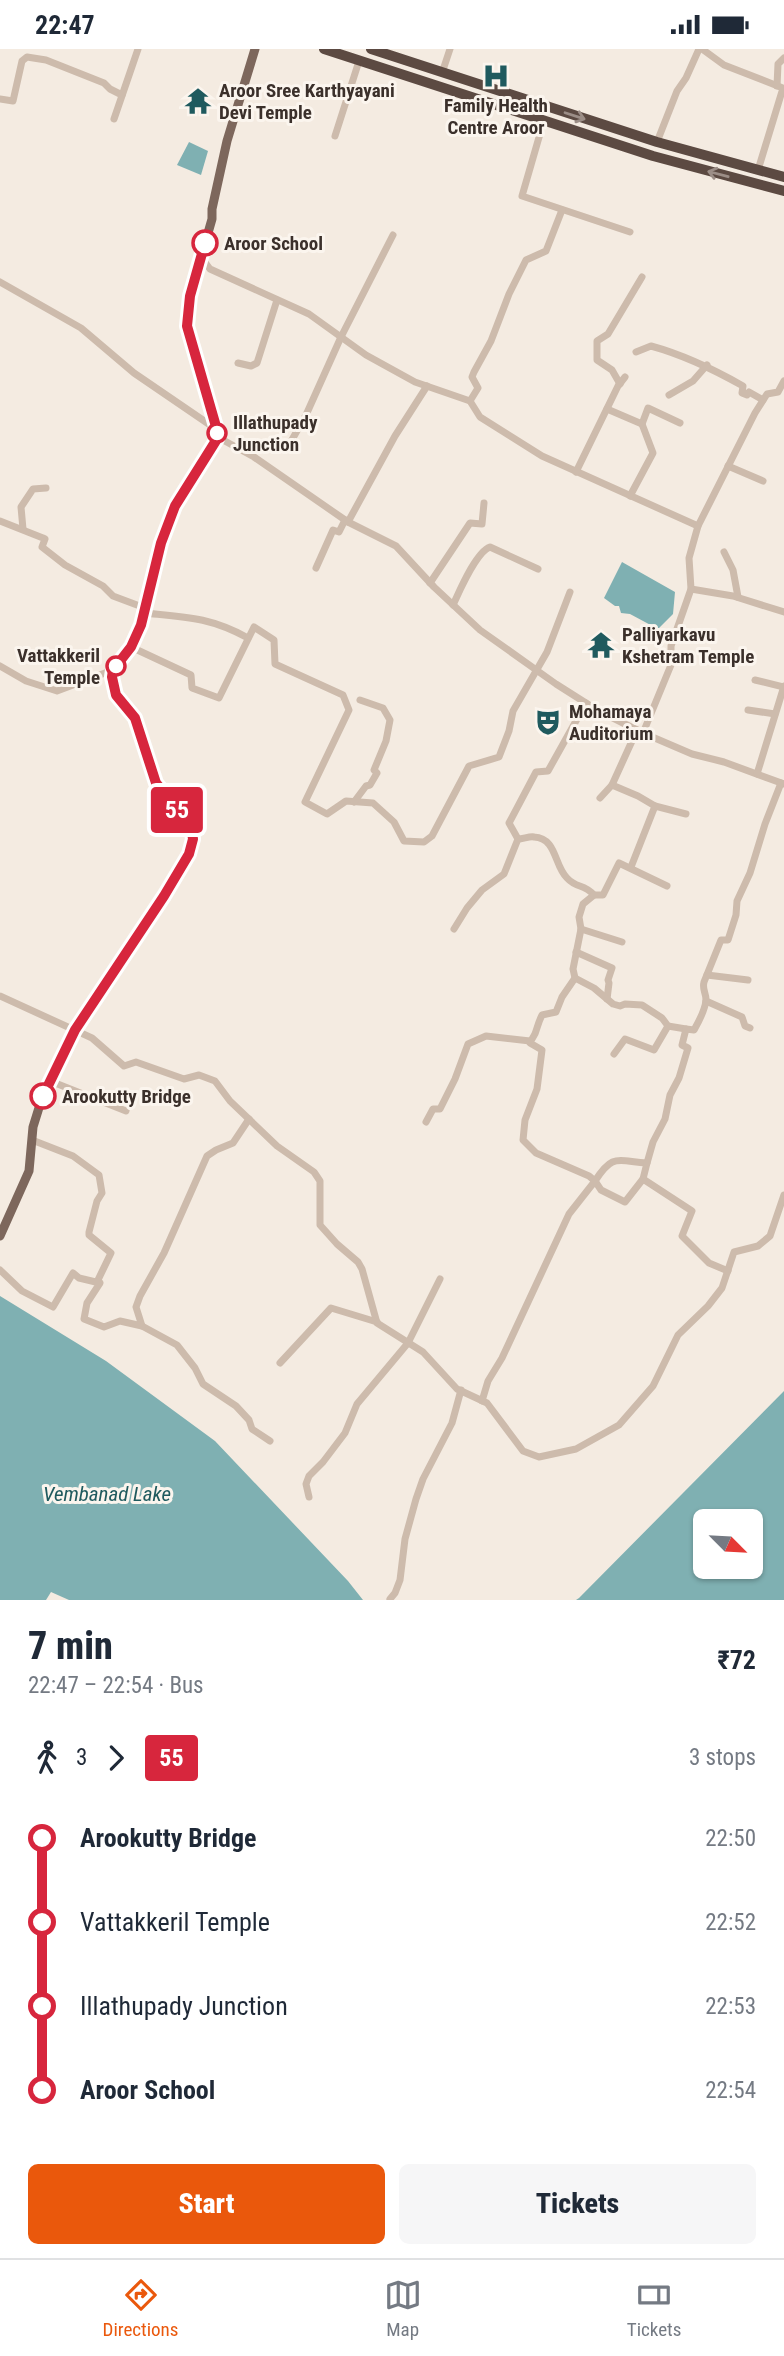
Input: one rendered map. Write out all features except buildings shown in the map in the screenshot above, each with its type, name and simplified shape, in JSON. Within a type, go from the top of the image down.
[{"type":"highway","points":[[324,49],[653,156],[784,191]]},
{"type":"highway","points":[[370,49],[657,142],[784,177]]},
{"type":"highway","points":[[653,156],[657,142]]},
{"type":"main road","points":[[2,1233],[29,1171],[33,1127],[50,1081],[75,1030],[164,896],[189,854],[193,839],[191,826],[156,783],[135,718],[116,695],[113,670],[131,647],[144,610],[161,543],[175,506],[217,434],[187,326],[190,296],[212,219],[227,141],[255,49]]},
{"type":"street","points":[[114,119],[138,49]]},
{"type":"street","points":[[442,72],[450,49]]},
{"type":"street","points":[[657,142],[677,91],[701,49],[724,65],[783,88],[758,170]]},
{"type":"street","points":[[0,99],[13,101],[22,61],[27,57],[46,60],[104,83],[122,95]]},
{"type":"street","points":[[777,86],[778,64],[784,58]]},
{"type":"street","points":[[335,137],[359,61]]},
{"type":"street","points":[[544,120],[522,196],[630,232]]},
{"type":"street","points":[[470,401],[478,388],[472,377],[491,341],[509,294],[526,260],[546,251],[562,210]]},
{"type":"street","points":[[289,445],[393,235]]},
{"type":"street","points":[[201,257],[210,269],[309,314],[366,355],[427,386],[470,401],[480,417],[542,456],[698,526]]},
{"type":"street","points":[[576,472],[623,381],[597,360],[597,341],[608,334],[642,277]]},
{"type":"street","points":[[0,282],[81,328],[134,373],[223,440],[254,457],[346,521],[396,546],[430,583],[480,630],[555,684],[640,732],[692,754],[783,783],[737,901],[736,915],[728,940],[721,940],[707,975],[702,989],[706,1001],[694,1030],[668,1026],[662,1018],[642,1005],[620,1006],[575,978]]},
{"type":"street","points":[[238,363],[251,366],[257,363],[277,300]]},
{"type":"street","points":[[636,352],[651,345],[707,365],[743,386],[742,393],[747,395],[749,392],[763,400]]},
{"type":"street","points":[[669,395],[693,381],[707,365]]},
{"type":"street","points":[[600,797],[612,785],[671,665],[671,646],[691,589],[689,558],[698,526],[763,400],[767,394],[781,394],[784,381]]},
{"type":"street","points":[[316,568],[333,530],[339,532],[427,386]]},
{"type":"street","points":[[630,496],[653,453],[642,424],[648,408],[680,423]]},
{"type":"street","points":[[607,409],[642,424]]},
{"type":"street","points":[[728,466],[762,481]]},
{"type":"street","points":[[23,529],[21,507],[33,489],[46,488]]},
{"type":"street","points":[[430,583],[470,523],[482,524],[484,503]]},
{"type":"street","points":[[0,520],[45,539],[42,547],[65,565],[103,586],[113,596],[144,610],[195,617],[229,628],[248,638]]},
{"type":"street","points":[[453,605],[467,576],[485,549],[490,547],[538,569]]},
{"type":"street","points":[[724,552],[733,570],[738,597]]},
{"type":"street","points":[[691,589],[738,597],[784,612]]},
{"type":"street","points":[[131,647],[191,675],[192,688],[219,698],[254,627],[274,640],[275,664],[343,695],[349,711],[305,801],[327,814],[346,801],[373,803],[394,822],[404,841],[424,842],[432,836],[469,766],[499,757],[513,711],[547,652],[570,592]]},
{"type":"street","points":[[0,666],[26,681],[57,691],[113,670]]},
{"type":"street","points":[[755,680],[784,687],[757,774]]},
{"type":"street","points":[[354,802],[377,773],[374,770],[386,741],[390,720],[383,708],[360,700]]},
{"type":"street","points":[[518,839],[509,823],[536,772],[548,771],[586,703]]},
{"type":"street","points":[[748,710],[775,714]]},
{"type":"street","points":[[612,785],[655,806],[686,814]]},
{"type":"street","points":[[631,867],[655,806]]},
{"type":"street","points":[[518,839],[533,836],[546,840],[551,845],[564,877],[575,885],[587,887],[594,895]]},
{"type":"street","points":[[454,929],[482,890],[504,874],[518,839]]},
{"type":"street","points":[[530,1041],[542,1014],[556,1012],[575,978],[573,968],[583,904],[594,895],[603,895],[619,863],[667,886]]},
{"type":"street","points":[[581,929],[622,942]]},
{"type":"street","points":[[576,952],[611,968],[607,999]]},
{"type":"street","points":[[707,975],[748,980]]},
{"type":"street","points":[[0,996],[92,1038],[124,1066],[136,1062],[184,1079],[199,1075],[215,1081],[230,1101],[277,1146],[314,1172],[320,1181],[320,1225],[358,1262],[377,1322]]},
{"type":"street","points":[[706,1001],[742,1017],[744,1026],[750,1028]]},
{"type":"street","points":[[614,1054],[625,1039],[654,1050],[668,1026]]},
{"type":"street","points":[[426,1122],[433,1109],[440,1109],[468,1044],[486,1036],[530,1041],[542,1050],[537,1089],[525,1120],[523,1140],[536,1153],[589,1176],[601,1190],[625,1202],[643,1179],[657,1131],[665,1119],[670,1095],[679,1078],[688,1048],[682,1045],[686,1030]]},
{"type":"street","points":[[50,1081],[126,1111]]},
{"type":"street","points":[[142,1327],[136,1307],[140,1296],[164,1252],[207,1156],[233,1143],[249,1119]]},
{"type":"street","points":[[32,1139],[67,1153],[99,1175],[102,1193],[89,1235],[111,1253],[96,1282]]},
{"type":"street","points":[[482,1401],[488,1381],[502,1358],[569,1214],[605,1165],[614,1160],[648,1163]]},
{"type":"street","points":[[643,1179],[692,1210],[682,1236],[709,1263],[728,1271]]},
{"type":"street","points":[[280,1363],[331,1308],[377,1322],[423,1352],[457,1389],[487,1403],[523,1451],[539,1457],[576,1449],[619,1425],[653,1386],[678,1335],[722,1288],[734,1252],[758,1246],[770,1237],[784,1195]]},
{"type":"street","points":[[0,1270],[22,1291],[53,1307],[73,1273],[79,1278],[100,1283],[87,1303],[84,1319],[104,1327],[120,1321],[142,1327],[177,1345],[203,1384],[236,1406],[249,1420],[252,1429],[270,1441]]},
{"type":"street","points":[[309,1497],[306,1484],[309,1476],[345,1433],[357,1404],[408,1343],[440,1279]]},
{"type":"street","points":[[390,1599],[400,1580],[405,1539],[416,1499],[423,1479],[452,1423],[461,1390]]},
{"type":"water","points":[[189,142],[208,151],[201,175],[177,165]]},
{"type":"water","points":[[622,562],[675,592],[673,614],[658,629],[630,614],[621,613],[619,606],[604,598]]},
{"type":"water","name":"Vembanad Lake","points":[[0,1296],[106,1361],[215,1441],[363,1600],[69,1600],[51,1592],[46,1600],[0,1600]]},
{"type":"water","points":[[784,1391],[784,1600],[576,1600],[579,1598]]},
{"type":"bus line","name":"55","points":[[43,1096],[75,1030],[164,896],[189,854],[193,839],[191,826],[156,783],[135,718],[116,695],[112,677],[113,670],[131,647],[141,625],[161,543],[175,506],[217,439],[217,430],[187,326],[190,296],[205,243]]},
{"type":"place","name":"Family Health Centre Aroor","points":[[496,76]]},
{"type":"place","name":"Aroor Sree Karthyayani Devi Temple","points":[[198,101]]},
{"type":"place","name":"Aroor School","points":[[205,243]]},
{"type":"place","name":"Illathupady Junction","points":[[217,433]]},
{"type":"place","name":"Palliyarkavu Kshetram Temple","points":[[601,645]]},
{"type":"place","name":"Vattakkeril Temple","points":[[116,666]]},
{"type":"place","name":"Mohamaya Auditorium","points":[[548,722]]},
{"type":"place","name":"Arookutty Bridge","points":[[43,1096]]}]
